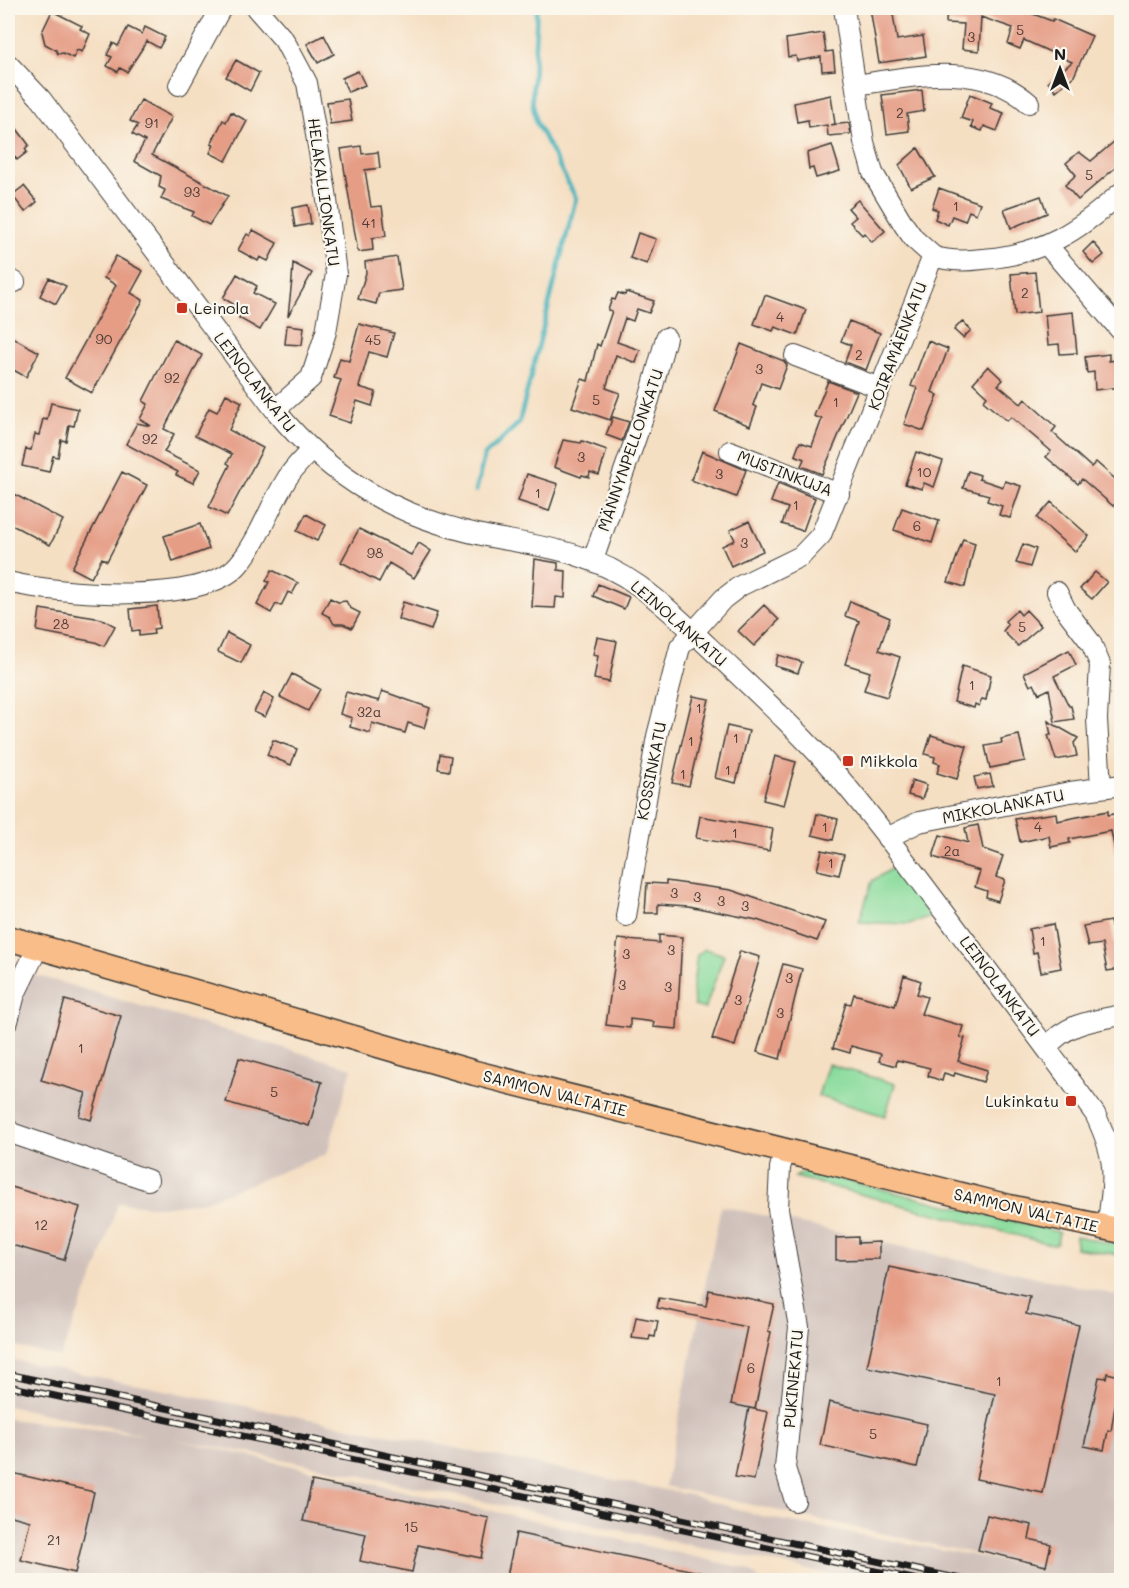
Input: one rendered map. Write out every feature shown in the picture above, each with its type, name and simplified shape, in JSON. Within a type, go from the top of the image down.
[{"type":"main road","name":"SAMMON VALTATIE","points":[[8,938],[475,1073],[1072,1223],[1114,1229]]},
{"type":"street","points":[[179,85],[221,8]]},
{"type":"street","name":"HELAKALLIONKATU","points":[[256,8],[293,54],[308,83],[326,192],[336,273],[326,332],[311,378],[275,410]]},
{"type":"street","points":[[844,8],[864,142],[873,173],[914,239],[933,256],[948,260],[996,258],[1047,245],[1083,225],[1122,192]]},
{"type":"street","name":"LEINOLANKATU","points":[[8,64],[41,99],[275,410],[311,450],[352,483],[400,510],[444,526],[563,549],[593,560],[639,586],[692,632],[803,739],[837,776],[887,838],[1095,1114],[1109,1142],[1113,1160],[1114,1229]]},
{"type":"street","points":[[857,85],[912,77],[955,75],[991,81],[1020,95],[1029,103]]},
{"type":"street","points":[[1047,245],[1122,332]]},
{"type":"street","name":"KOIRAMÄENKATU","points":[[692,632],[723,598],[740,586],[780,568],[809,550],[821,535],[933,256]]},
{"type":"street","name":"MÄNNYNPELLONKATU","points":[[593,560],[650,400],[666,338]]},
{"type":"street","points":[[795,356],[880,388]]},
{"type":"street","points":[[8,582],[72,592],[111,595],[182,588],[222,578],[244,558],[286,479],[311,450]]},
{"type":"street","name":"MUSTINKUJA","points":[[730,452],[839,494]]},
{"type":"street","points":[[1057,592],[1065,610],[1091,643],[1100,664],[1097,719],[1101,788]]},
{"type":"street","name":"KOSSINKATU","points":[[626,916],[647,787],[668,688],[680,647],[692,632]]},
{"type":"street","name":"MIKKOLANKATU","points":[[887,838],[919,822],[1122,785]]},
{"type":"street","points":[[8,1021],[15,994],[38,947]]},
{"type":"street","points":[[1047,1048],[1058,1034],[1079,1023],[1122,1015]]},
{"type":"street","points":[[8,1129],[11,1133],[148,1180]]},
{"type":"street","name":"PUKINEKATU","points":[[785,1150],[780,1168],[778,1209],[799,1327],[785,1468],[795,1501]]},
{"type":"shaded area","points":[[8,967],[352,1068],[327,1154],[205,1201],[162,1207],[118,1203],[98,1265],[60,1357],[8,1345]]},
{"type":"shaded area","points":[[721,1206],[1121,1296],[1121,1580],[857,1580],[292,1461],[169,1438],[748,1569],[760,1580],[8,1580],[8,1419],[147,1435],[8,1406],[8,1359],[691,1495],[764,1517],[1041,1568],[665,1486]]},
{"type":"green space","points":[[894,867],[931,916],[909,924],[859,922],[872,881]]},
{"type":"green space","points":[[705,949],[724,955],[705,1009],[694,1006],[693,986],[697,955]]},
{"type":"green space","points":[[828,1064],[895,1084],[885,1116],[818,1096]]},
{"type":"green space","points":[[806,1171],[1059,1232],[1057,1243],[1053,1245],[795,1177]]},
{"type":"green space","points":[[1076,1236],[1121,1246],[1121,1255],[1076,1248]]},
{"type":"building","points":[[870,8],[892,8],[897,40],[923,36],[926,56],[879,63]]},
{"type":"building","points":[[947,8],[1017,8],[1052,21],[1053,19],[1092,36],[1074,76],[1056,91],[1048,82],[1072,62],[1024,40],[1020,49],[1008,44],[1013,28],[981,17],[979,51],[962,49],[964,24],[946,23]]},
{"type":"building","points":[[52,11],[82,26],[80,29],[90,34],[82,52],[77,50],[73,58],[63,53],[58,54],[56,50],[45,44],[42,32]]},
{"type":"building","points":[[128,27],[142,34],[145,27],[165,37],[159,48],[147,41],[127,72],[120,68],[118,72],[107,66],[112,57],[107,55],[113,43],[118,46]]},
{"type":"building","points":[[823,33],[826,52],[833,51],[835,70],[822,71],[821,57],[797,61],[796,56],[788,57],[786,39]]},
{"type":"building","points":[[324,35],[334,54],[318,63],[307,44]]},
{"type":"building","points":[[236,60],[259,73],[250,91],[226,77]]},
{"type":"building","points":[[358,71],[365,85],[348,92],[342,78]]},
{"type":"building","points":[[922,90],[924,111],[907,114],[909,131],[887,134],[882,95]]},
{"type":"building","points":[[970,94],[992,103],[990,108],[1004,113],[997,131],[984,126],[982,131],[971,127],[973,122],[961,118]]},
{"type":"building","points":[[831,95],[835,124],[830,125],[849,123],[851,134],[828,136],[827,125],[809,128],[808,120],[797,122],[794,103]]},
{"type":"building","points":[[348,99],[352,121],[330,124],[327,102]]},
{"type":"building","points":[[141,100],[172,117],[152,155],[228,196],[209,225],[192,216],[194,212],[161,199],[165,190],[159,187],[161,176],[134,161],[145,141],[132,134],[138,125],[130,121]]},
{"type":"building","points":[[231,112],[247,121],[226,161],[210,153],[214,145],[211,144],[223,120],[226,122]]},
{"type":"building","points":[[8,117],[29,145],[25,149],[27,152],[17,160],[8,147]]},
{"type":"building","points":[[1122,135],[1122,162],[1078,200],[1065,185],[1076,175],[1066,163],[1079,152],[1091,161]]},
{"type":"building","points":[[832,145],[840,171],[816,178],[813,168],[809,169],[807,153]]},
{"type":"building","points":[[361,146],[362,154],[378,152],[380,168],[365,170],[371,207],[382,206],[386,236],[372,238],[373,250],[358,252],[341,149]]},
{"type":"building","points":[[918,148],[935,177],[911,188],[899,165]]},
{"type":"building","points":[[24,186],[37,202],[25,212],[12,195]]},
{"type":"building","points":[[939,188],[980,203],[976,214],[969,211],[965,221],[952,216],[948,225],[935,219],[938,210],[932,208]]},
{"type":"building","points":[[1041,196],[1047,213],[1011,228],[1004,209]]},
{"type":"building","points":[[858,200],[885,231],[872,242],[850,222],[856,217],[848,208]]},
{"type":"building","points":[[308,205],[311,224],[295,227],[292,208]]},
{"type":"building","points":[[253,230],[277,243],[268,261],[260,257],[258,261],[238,250],[247,234],[250,236]]},
{"type":"building","points":[[638,233],[656,239],[647,264],[630,258]]},
{"type":"building","points":[[1093,242],[1104,255],[1093,264],[1083,252]]},
{"type":"building","points":[[116,256],[143,271],[131,293],[143,300],[92,393],[65,378],[116,285],[104,278]]},
{"type":"building","points":[[397,257],[402,290],[379,293],[376,304],[358,299],[366,273],[365,262]]},
{"type":"building","points":[[293,263],[312,273],[288,316],[292,280]]},
{"type":"building","points":[[1035,272],[1039,312],[1015,315],[1011,274]]},
{"type":"building","points":[[237,274],[257,286],[253,293],[275,304],[260,330],[239,318],[243,310],[223,298]]},
{"type":"building","points":[[49,278],[66,286],[56,304],[40,296]]},
{"type":"building","points":[[626,292],[654,301],[649,313],[637,309],[633,321],[625,318],[617,342],[640,350],[636,363],[616,355],[606,388],[620,393],[610,420],[572,407],[582,379],[588,381],[597,344],[600,346],[612,311],[608,310],[612,299],[615,300],[618,293],[625,295]]},
{"type":"building","points":[[765,295],[806,310],[797,335],[775,327],[773,331],[754,324]]},
{"type":"building","points":[[1073,312],[1077,353],[1060,354],[1059,344],[1048,345],[1045,315]]},
{"type":"building","points":[[849,321],[880,333],[866,370],[845,362],[851,345],[841,341]]},
{"type":"building","points":[[962,321],[971,330],[963,338],[954,330]]},
{"type":"building","points":[[359,324],[394,333],[387,357],[369,352],[359,387],[376,392],[372,406],[357,401],[350,423],[329,416],[341,380],[334,378],[340,358],[349,361]]},
{"type":"building","points":[[287,325],[304,327],[302,345],[285,344]]},
{"type":"building","points":[[8,335],[39,352],[26,377],[8,367]]},
{"type":"building","points":[[174,340],[202,355],[164,429],[174,434],[164,452],[200,470],[193,483],[176,475],[178,472],[126,444],[137,423],[151,426],[140,419],[148,404],[143,401]]},
{"type":"building","points":[[928,341],[948,349],[932,392],[938,395],[924,431],[904,424],[917,388],[911,386]]},
{"type":"building","points":[[741,344],[784,361],[787,365],[778,389],[761,383],[753,405],[757,407],[750,426],[715,411]]},
{"type":"building","points":[[1109,354],[1109,361],[1118,360],[1121,387],[1095,390],[1094,372],[1087,373],[1085,357]]},
{"type":"building","points":[[988,366],[1003,380],[998,385],[1021,404],[1025,399],[1056,427],[1052,432],[1091,467],[1096,462],[1122,485],[1122,497],[1113,506],[1082,479],[1078,484],[1046,457],[1051,451],[1011,417],[1007,421],[983,401],[987,396],[973,383]]},
{"type":"building","points":[[828,381],[857,392],[822,474],[801,466],[804,459],[795,455],[800,442],[812,446],[822,419],[814,416]]},
{"type":"building","points":[[226,394],[242,402],[229,430],[263,448],[227,516],[209,507],[230,465],[227,463],[232,454],[195,436],[209,408],[217,412]]},
{"type":"building","points":[[51,403],[78,409],[74,426],[69,425],[66,441],[61,440],[58,457],[53,456],[49,472],[22,466],[26,449],[31,450],[35,434],[39,435],[43,419],[47,420]]},
{"type":"building","points":[[613,417],[629,422],[622,441],[606,435]]},
{"type":"building","points":[[563,440],[581,443],[582,441],[607,450],[599,475],[590,472],[589,477],[582,475],[581,477],[554,467]]},
{"type":"building","points":[[702,451],[746,470],[736,497],[691,480]]},
{"type":"building","points":[[916,452],[943,461],[934,487],[924,483],[922,489],[905,484]]},
{"type":"building","points":[[968,471],[980,475],[979,479],[1003,487],[1005,481],[1021,486],[1010,518],[999,515],[1002,506],[987,501],[989,495],[963,488]]},
{"type":"building","points":[[122,472],[147,485],[107,561],[102,558],[91,578],[72,568]]},
{"type":"building","points":[[527,474],[558,484],[549,511],[518,501]]},
{"type":"building","points":[[778,483],[815,498],[803,531],[782,524],[788,508],[771,502]]},
{"type":"building","points":[[8,491],[63,520],[50,545],[8,523]]},
{"type":"building","points":[[1051,502],[1089,536],[1075,552],[1037,518]]},
{"type":"building","points":[[902,508],[939,521],[932,543],[894,530]]},
{"type":"building","points":[[306,514],[326,525],[317,541],[297,531]]},
{"type":"building","points":[[749,521],[763,551],[731,566],[722,546],[735,540],[730,530]]},
{"type":"building","points":[[200,524],[209,549],[173,562],[164,536]]},
{"type":"building","points":[[359,529],[411,555],[419,543],[431,551],[414,578],[389,563],[379,582],[341,562]]},
{"type":"building","points":[[963,539],[975,543],[965,587],[948,582]]},
{"type":"building","points":[[1023,544],[1036,549],[1030,567],[1016,563]]},
{"type":"building","points":[[535,559],[558,563],[558,570],[566,571],[565,598],[556,597],[555,608],[532,607]]},
{"type":"building","points":[[272,570],[298,583],[292,594],[288,592],[281,606],[276,604],[271,613],[257,605],[269,582],[266,581]]},
{"type":"building","points":[[1095,572],[1107,582],[1092,599],[1080,589]]},
{"type":"building","points":[[598,584],[629,597],[624,609],[593,596]]},
{"type":"building","points":[[330,598],[338,602],[346,601],[350,608],[360,613],[352,628],[343,624],[334,624],[330,617],[322,613]]},
{"type":"building","points":[[850,601],[890,618],[879,650],[900,657],[887,697],[864,690],[870,672],[845,664],[859,621],[845,616]]},
{"type":"building","points":[[403,602],[437,613],[431,630],[398,619]]},
{"type":"building","points":[[764,605],[779,620],[754,646],[738,631]]},
{"type":"building","points":[[157,606],[159,628],[153,629],[154,634],[139,636],[139,630],[132,631],[130,609]]},
{"type":"building","points":[[40,609],[102,619],[115,626],[104,646],[95,642],[37,631]]},
{"type":"building","points":[[1017,610],[1021,615],[1026,610],[1041,626],[1018,646],[1003,631],[1008,625],[1005,621]]},
{"type":"building","points":[[227,633],[250,645],[241,663],[218,652]]},
{"type":"building","points":[[597,637],[617,641],[609,682],[594,679],[598,656],[593,655]]},
{"type":"building","points":[[1069,650],[1076,665],[1054,676],[1071,706],[1074,719],[1055,722],[1049,689],[1039,694],[1034,684],[1030,686],[1024,673]]},
{"type":"building","points":[[778,655],[802,662],[798,673],[775,666]]},
{"type":"building","points":[[962,666],[991,675],[986,700],[982,699],[979,706],[975,704],[974,708],[954,702]]},
{"type":"building","points":[[292,674],[320,689],[308,711],[280,697]]},
{"type":"building","points":[[382,691],[430,708],[424,728],[408,723],[405,733],[372,723],[370,733],[350,727],[352,718],[340,714],[346,692],[379,701]]},
{"type":"building","points":[[264,693],[274,699],[265,717],[254,712]]},
{"type":"building","points":[[693,696],[709,699],[689,786],[672,783]]},
{"type":"building","points":[[1048,721],[1078,738],[1074,743],[1077,756],[1056,760],[1048,735],[1051,735]]},
{"type":"building","points":[[727,726],[749,731],[736,783],[715,778]]},
{"type":"building","points":[[931,735],[967,746],[957,779],[937,773],[940,764],[934,762],[935,757],[925,754]]},
{"type":"building","points":[[1019,735],[1025,761],[990,768],[985,746],[1002,743],[1001,739]]},
{"type":"building","points":[[273,740],[297,749],[291,765],[267,755]]},
{"type":"building","points":[[440,754],[451,756],[449,771],[438,769]]},
{"type":"building","points":[[775,756],[796,762],[784,805],[763,800]]},
{"type":"building","points":[[990,774],[993,786],[977,789],[974,777]]},
{"type":"building","points":[[912,780],[927,785],[922,799],[908,795]]},
{"type":"building","points":[[1108,811],[1108,815],[1119,813],[1122,856],[1116,856],[1111,831],[1069,839],[1070,843],[1051,847],[1049,836],[1020,842],[1015,819],[1056,813],[1057,821]]},
{"type":"building","points":[[817,814],[838,819],[833,840],[812,835]]},
{"type":"building","points":[[700,816],[773,829],[769,851],[696,838]]},
{"type":"building","points":[[978,825],[983,849],[1003,856],[996,877],[1005,880],[998,901],[986,897],[987,891],[975,887],[980,871],[933,857],[940,835],[968,843],[965,828]]},
{"type":"building","points":[[822,850],[844,855],[839,875],[817,870]]},
{"type":"building","points":[[666,881],[731,890],[825,922],[817,941],[757,920],[688,906],[658,904],[658,913],[645,913],[647,883],[666,884]]},
{"type":"building","points":[[1110,921],[1121,969],[1107,971],[1102,944],[1088,946],[1083,926]]},
{"type":"building","points":[[1053,924],[1061,968],[1041,972],[1037,952],[1033,953],[1029,929]]},
{"type":"building","points":[[659,935],[682,937],[677,1029],[653,1027],[654,1022],[630,1019],[630,1028],[606,1025],[618,939],[659,943]]},
{"type":"building","points":[[740,951],[760,957],[735,1046],[712,1039]]},
{"type":"building","points":[[783,964],[802,969],[780,1059],[757,1052]]},
{"type":"building","points":[[904,975],[921,981],[917,994],[927,997],[921,1014],[963,1026],[960,1037],[965,1038],[958,1061],[987,1070],[983,1082],[955,1073],[954,1076],[944,1073],[942,1081],[928,1076],[930,1068],[897,1060],[896,1066],[879,1061],[881,1054],[851,1046],[850,1053],[833,1048],[846,1003],[851,1004],[854,994],[895,1006]]},
{"type":"building","points":[[65,1000],[121,1016],[91,1120],[79,1116],[86,1093],[41,1080]]},
{"type":"building","points":[[239,1058],[322,1082],[309,1126],[226,1102]]},
{"type":"building","points":[[8,1186],[80,1207],[64,1260],[8,1244]]},
{"type":"building","points":[[858,1237],[858,1243],[879,1242],[879,1259],[836,1260],[836,1238]]},
{"type":"building","points":[[889,1267],[1030,1297],[1026,1314],[1079,1325],[1043,1493],[976,1479],[995,1394],[867,1367]]},
{"type":"building","points":[[709,1290],[774,1304],[768,1331],[771,1332],[755,1409],[731,1404],[747,1327],[657,1308],[659,1298],[706,1306]]},
{"type":"building","points":[[636,1317],[658,1321],[655,1337],[650,1336],[649,1340],[632,1338]]},
{"type":"building","points":[[1107,1373],[1120,1376],[1111,1431],[1108,1431],[1104,1450],[1084,1446],[1099,1377],[1106,1378]]},
{"type":"building","points":[[829,1402],[927,1424],[917,1467],[820,1445]]},
{"type":"building","points":[[749,1408],[768,1412],[754,1480],[735,1477]]},
{"type":"building","points":[[8,1472],[94,1492],[75,1573],[21,1560],[30,1521],[8,1515]]},
{"type":"building","points":[[312,1481],[489,1518],[481,1558],[418,1545],[412,1572],[360,1561],[366,1534],[303,1521]]},
{"type":"building","points":[[987,1515],[1032,1525],[1029,1539],[1051,1544],[1046,1566],[978,1550]]},
{"type":"building","points":[[516,1533],[713,1575],[713,1581],[506,1581]]},
{"type":"waterway","points":[[476,491],[484,456],[519,423],[576,198],[536,122],[532,99],[537,8]]},
{"type":"railway","points":[[8,1374],[965,1580]]},
{"type":"railway","points":[[8,1386],[918,1580]]},
{"type":"place","name":"Leinola","points":[[182,308]]},
{"type":"place","name":"Mikkola","points":[[848,761]]},
{"type":"place","name":"Lukinkatu","points":[[1071,1101]]}]
